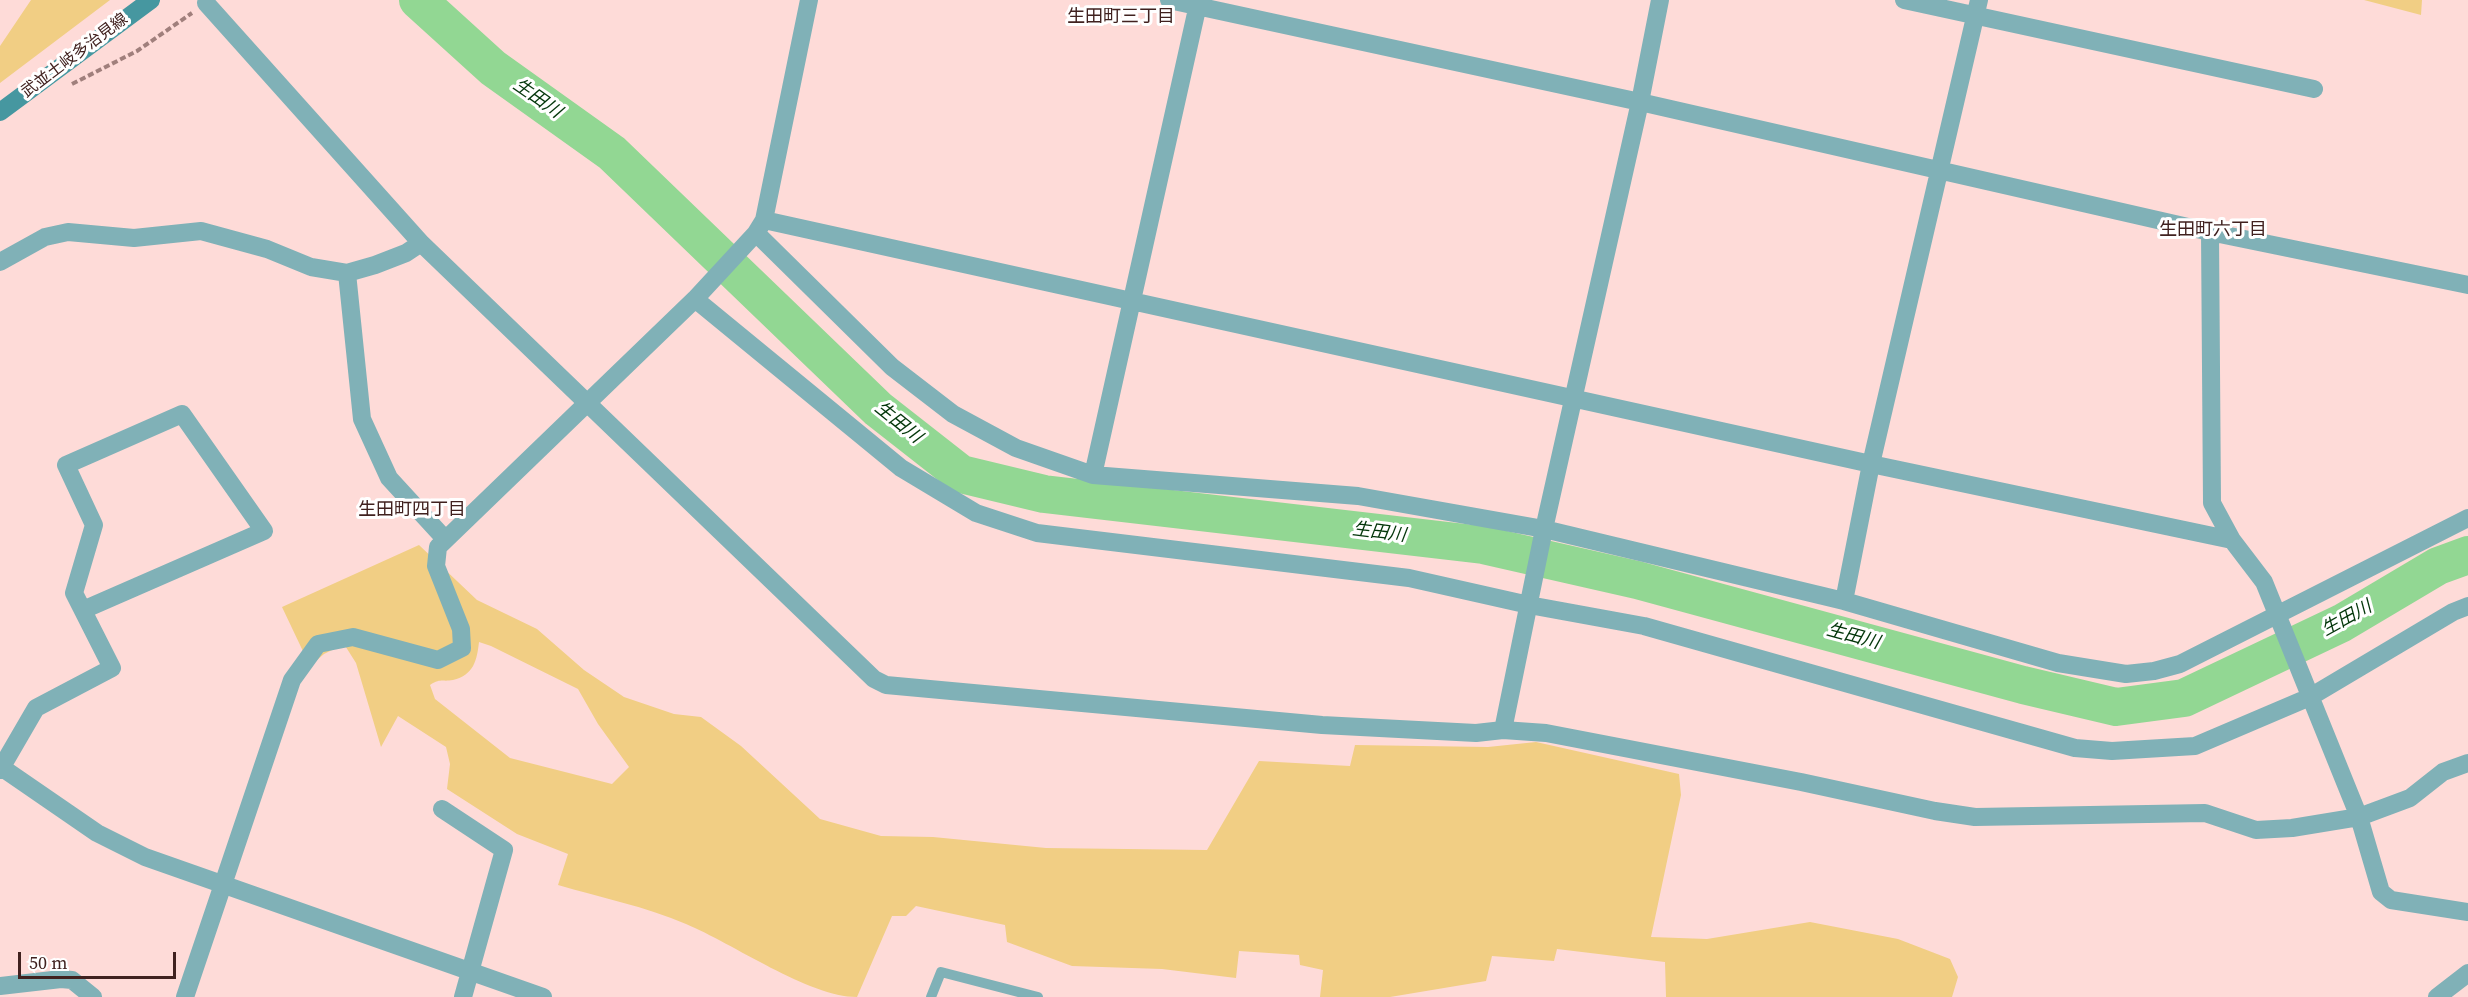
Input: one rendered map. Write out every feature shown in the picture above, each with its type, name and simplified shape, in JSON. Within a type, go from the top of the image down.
[{"type":"main road","name":"武並土岐多治見線","points":[[0,112],[151,0]]},
{"type":"street","points":[[185,997],[225,886],[292,680],[318,644],[353,637],[438,660],[462,648],[461,629],[436,566],[438,547],[695,299],[760,226],[809,0]]},
{"type":"street","points":[[1169,0],[1198,3],[2210,232],[2468,282]]},
{"type":"street","points":[[1503,730],[1544,529],[1640,102],[1660,0]]},
{"type":"street","points":[[1904,0],[1978,8],[2314,89]]},
{"type":"street","points":[[206,3],[422,243],[874,679],[886,685],[1322,725],[1476,733],[1503,730],[1546,733],[1975,817],[2205,813],[2256,830],[2292,828],[2360,817],[2410,798],[2443,772],[2468,763]]},
{"type":"street","points":[[1093,475],[1134,300],[1198,3]]},
{"type":"street","points":[[1845,601],[1871,464],[1978,8]]},
{"type":"street","points":[[760,226],[1134,300],[1871,464],[2232,540]]},
{"type":"street","points":[[760,226],[892,367],[953,414],[1016,448],[1093,475],[1358,496],[1544,529],[1845,601],[2058,663],[2126,674],[2154,671],[2180,664],[2468,518]]},
{"type":"street","points":[[0,262],[45,237],[68,232],[134,238],[201,231],[267,249],[311,267],[347,273],[406,253],[422,243]]},
{"type":"street","points":[[2210,232],[2212,502],[2232,540],[2264,582],[2360,817],[2381,892],[2391,900],[2468,912]]},
{"type":"street","points":[[347,273],[362,419],[389,478],[445,539]]},
{"type":"street","points":[[695,299],[901,468],[976,513],[1037,533],[1409,578],[1529,605],[1644,626],[2075,748],[2112,751],[2195,746],[2310,697],[2453,612],[2468,606]]},
{"type":"street","points":[[82,610],[264,531],[182,414],[66,465],[94,525],[74,593],[82,610],[112,668],[36,708],[0,768],[97,832],[145,857],[543,997]]},
{"type":"street","points":[[442,809],[504,850],[463,997]]},
{"type":"street","points":[[2437,997],[2468,973]]},
{"type":"street","points":[[0,986],[61,979],[72,980],[93,997]]},
{"type":"lane","points":[[931,997],[940,972],[1038,997]]},
{"type":"path","points":[[68,86],[137,51],[206,3]]},
{"type":"shaded area","points":[[31,0],[110,0],[0,83],[0,46]]},
{"type":"shaded area","points":[[2364,0],[2422,0],[2421,15]]},
{"type":"shaded area","points":[[419,545],[477,600],[537,629],[584,670],[624,697],[674,714],[701,717],[741,746],[820,819],[881,836],[933,837],[1046,848],[1207,850],[1259,761],[1350,766],[1355,745],[1488,747],[1536,742],[1679,774],[1681,795],[1651,937],[1707,939],[1810,922],[1898,939],[1950,959],[1958,977],[1952,997],[1666,997],[1665,962],[1557,949],[1554,961],[1492,956],[1486,981],[1390,997],[1320,997],[1323,970],[1300,965],[1299,955],[1239,951],[1236,978],[1162,969],[1072,966],[1007,942],[1005,925],[916,906],[906,916],[892,916],[857,997],[838,995],[794,979],[671,918],[558,885],[568,854],[517,834],[447,789],[450,764],[446,747],[398,716],[381,747],[356,663],[344,644],[324,654],[310,666],[282,607]],"holes":[[[479,642],[578,689],[598,724],[629,767],[612,784],[510,758],[435,699],[430,685],[439,681],[460,678],[473,666]]]},
{"type":"waterway","name":"生田川","points":[[418,0],[493,68],[612,153],[878,409],[961,474],[1044,494],[1483,545],[1637,580],[2023,685],[2116,707],[2184,698],[2342,623],[2438,566],[2468,555]]},
{"type":"district","name":"生田町三丁目","points":[[1121,17]]},
{"type":"district","name":"生田町六丁目","points":[[2213,230]]},
{"type":"district","name":"生田町四丁目","points":[[412,510]]}]
